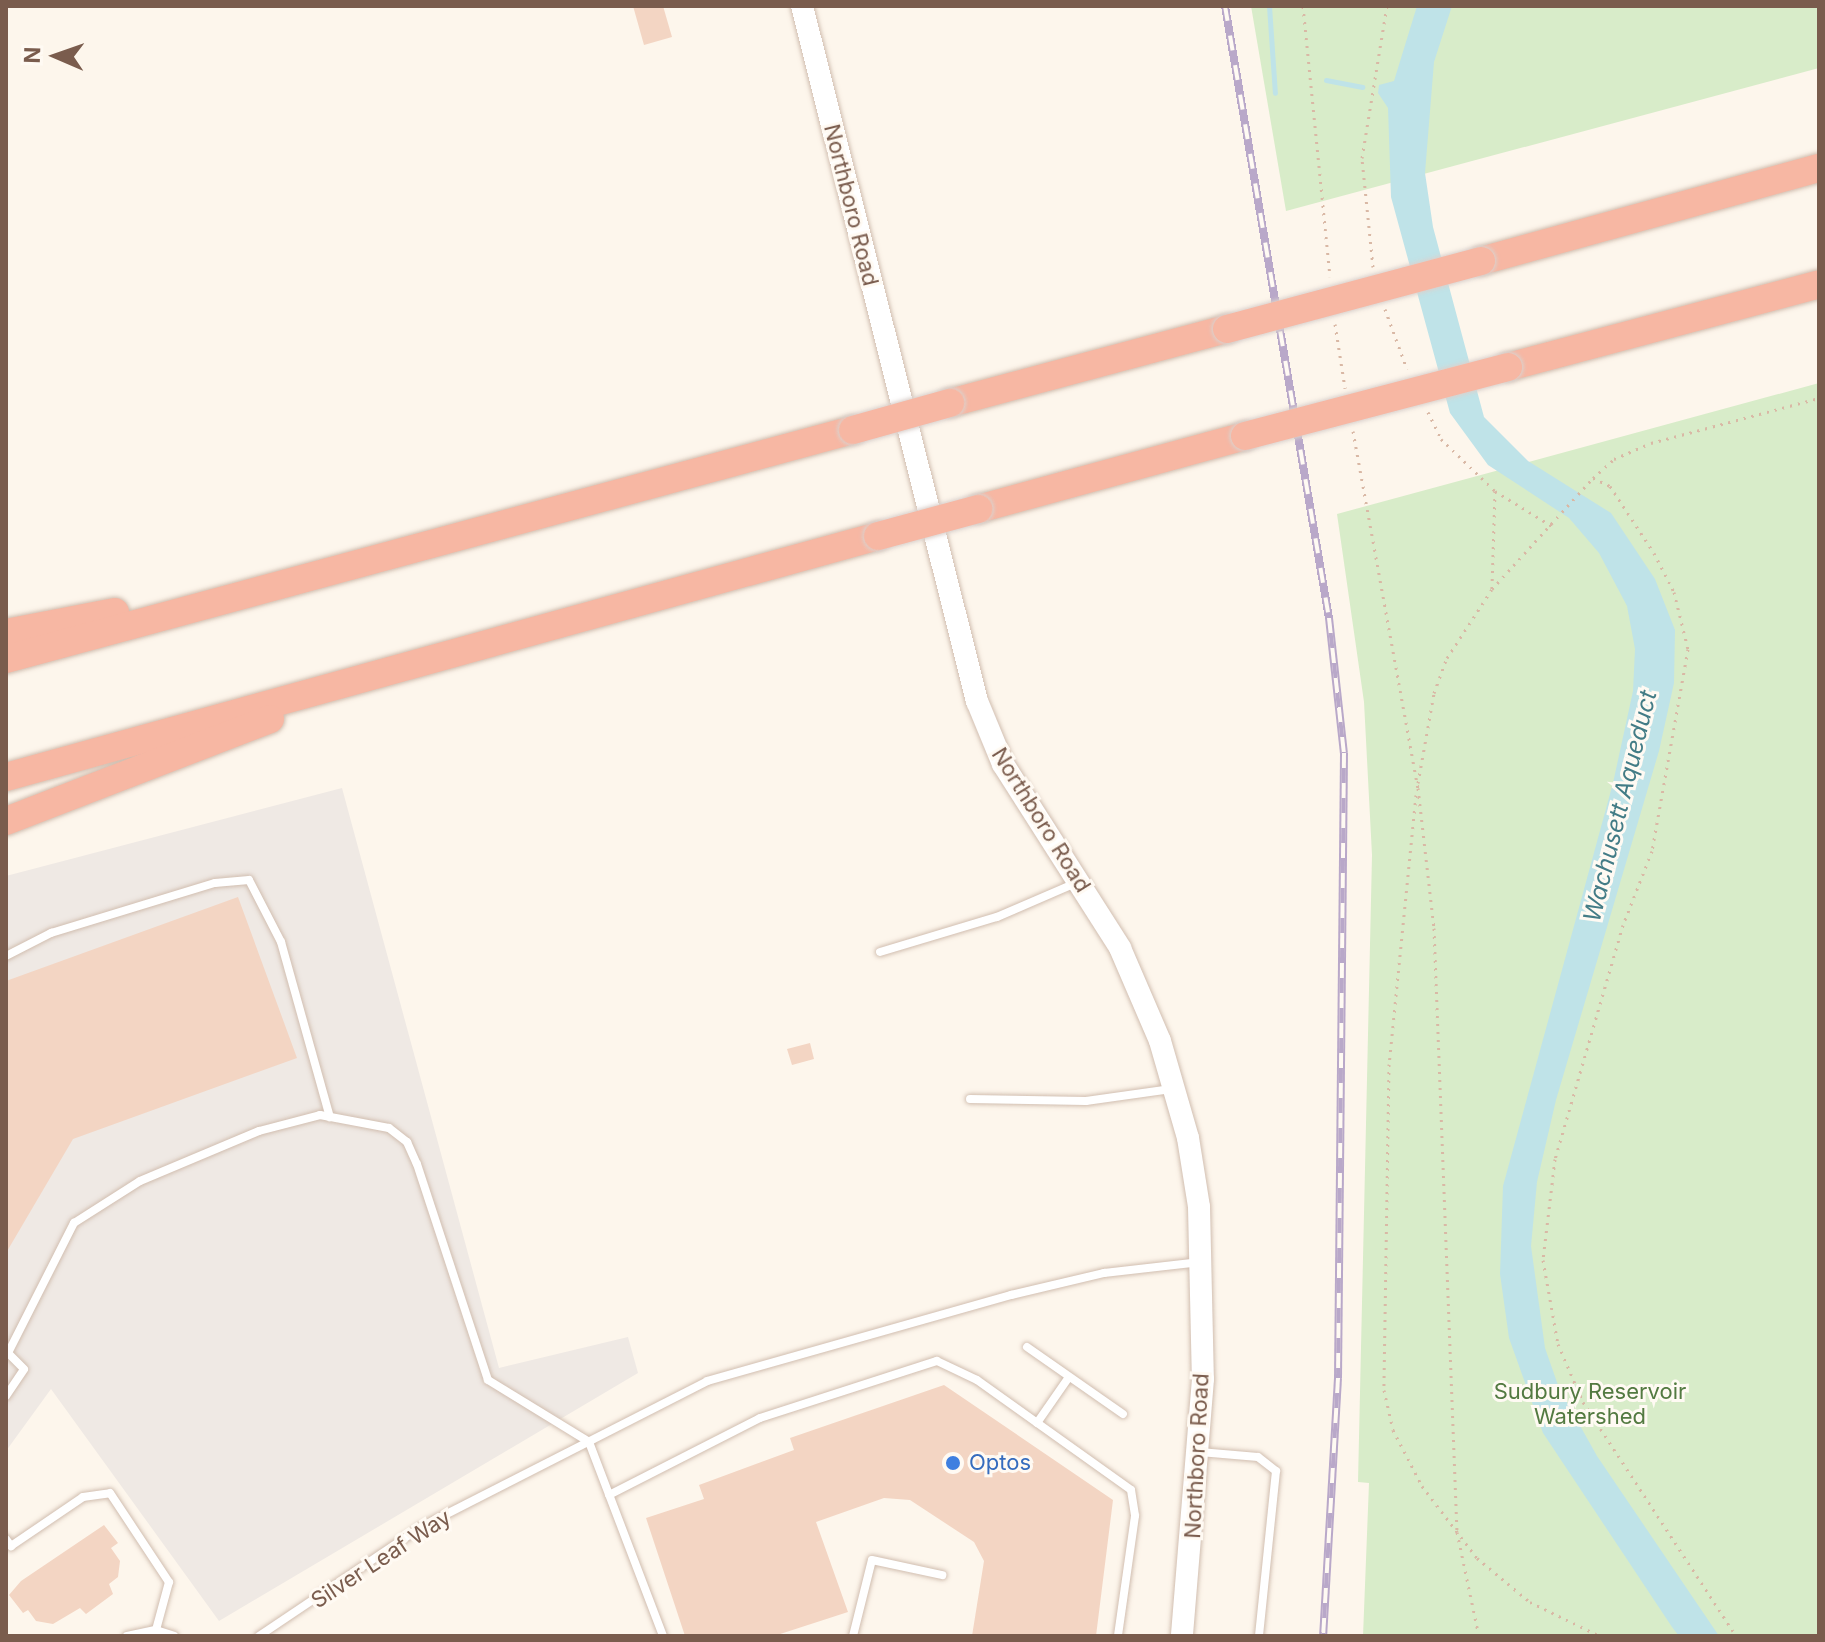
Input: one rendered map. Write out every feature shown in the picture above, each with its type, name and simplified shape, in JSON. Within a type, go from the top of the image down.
[{"type":"highway","points":[[6,659],[1819,168]]},
{"type":"highway","points":[[6,777],[532,627],[1819,284]]},
{"type":"highway","points":[[6,633],[347,567]]},
{"type":"highway","points":[[6,821],[177,753],[532,627]]},
{"type":"main road","name":"Northboro Road","points":[[802,6],[969,675],[1003,764],[1135,979],[1176,1088],[1195,1172],[1201,1262],[1200,1452],[1182,1636]]},
{"type":"lane","points":[[6,956],[51,933],[215,883],[249,880],[281,942],[330,1117]]},
{"type":"lane","points":[[880,952],[997,917],[1078,882]]},
{"type":"lane","points":[[970,1099],[1086,1101],[1176,1088]]},
{"type":"lane","points":[[6,1396],[24,1369],[8,1353],[74,1223],[140,1181],[259,1131],[330,1117],[389,1128],[407,1142],[488,1380],[589,1442],[663,1636]]},
{"type":"lane","name":"Silver Leaf Way","points":[[259,1636],[284,1624],[421,1527],[750,1364],[1104,1273],[1201,1262]]},
{"type":"lane","points":[[1027,1347],[1123,1414]]},
{"type":"lane","points":[[609,1495],[760,1418],[937,1361],[1037,1423],[1131,1490],[1135,1516],[1118,1636]]},
{"type":"lane","points":[[1037,1423],[1069,1377]]},
{"type":"lane","points":[[1200,1452],[1258,1457],[1276,1471],[1259,1636]]},
{"type":"lane","points":[[8,1544],[83,1497],[110,1493],[169,1582],[156,1630]]},
{"type":"lane","points":[[853,1636],[872,1560],[942,1575]]},
{"type":"lane","points":[[127,1636],[156,1630],[174,1636]]},
{"type":"path","points":[[1374,270],[1362,158],[1387,6]]},
{"type":"path","points":[[1383,300],[1408,372]]},
{"type":"path","points":[[1600,1636],[1530,1602],[1477,1558],[1422,1486],[1393,1430],[1384,1390],[1389,1064],[1405,861],[1440,674],[1492,589],[1554,525],[1585,485],[1614,459],[1651,443],[1819,398]]},
{"type":"path","points":[[1421,399],[1441,439],[1495,491],[1554,525]]},
{"type":"path","points":[[1593,478],[1610,486],[1654,553],[1674,592],[1688,649],[1652,851],[1623,925],[1555,1159],[1543,1260],[1558,1344],[1583,1402],[1736,1636]]},
{"type":"path","points":[[1492,589],[1495,491]]},
{"type":"path","points":[[1418,788],[1434,928],[1457,1532],[1479,1636]]},
{"type":"shaded area","points":[[342,788],[499,1368],[628,1337],[638,1373],[219,1621],[51,1389],[6,1451],[6,876]]},
{"type":"green space","points":[[1251,6],[1819,6],[1819,68],[1286,211]]},
{"type":"green space","name":"Sudbury Reservoir Watershed","points":[[1819,383],[1819,1636],[1363,1636],[1369,1483],[1358,1482],[1372,855],[1364,702],[1337,514]]},
{"type":"water","name":"Wachusett Aqueduct","points":[[1417,6],[1452,6],[1434,62],[1425,173],[1433,227],[1484,417],[1528,461],[1611,513],[1655,579],[1675,630],[1674,683],[1659,751],[1556,1100],[1537,1182],[1531,1246],[1545,1348],[1559,1388],[1597,1456],[1719,1636],[1679,1636],[1672,1627],[1543,1433],[1509,1338],[1500,1274],[1503,1186],[1613,783],[1633,691],[1635,649],[1627,606],[1599,553],[1569,518],[1488,465],[1450,413],[1391,197],[1388,108],[1378,93],[1379,85],[1394,81]]},
{"type":"building","points":[[633,6],[663,6],[672,37],[644,45]]},
{"type":"building","points":[[238,897],[297,1058],[73,1139],[6,1253],[6,981]]},
{"type":"building","points":[[810,1043],[814,1059],[792,1065],[787,1049]]},
{"type":"building","points":[[944,1385],[1113,1500],[1096,1636],[972,1636],[984,1561],[974,1542],[910,1500],[884,1498],[816,1522],[848,1612],[774,1636],[685,1636],[646,1518],[704,1499],[699,1485],[794,1450],[790,1438]]},
{"type":"building","points":[[104,1525],[118,1543],[111,1548],[120,1561],[118,1577],[109,1584],[113,1594],[86,1614],[80,1608],[53,1624],[36,1621],[28,1610],[23,1613],[9,1595],[21,1581]]},
{"type":"waterway","points":[[1269,6],[1275,93]]},
{"type":"waterway","points":[[1326,80],[1362,87]]},
{"type":"railway","points":[[1225,6],[1329,618],[1344,753],[1338,1378],[1323,1636]]},
{"type":"place","name":"Optos","points":[[953,1463]]}]
